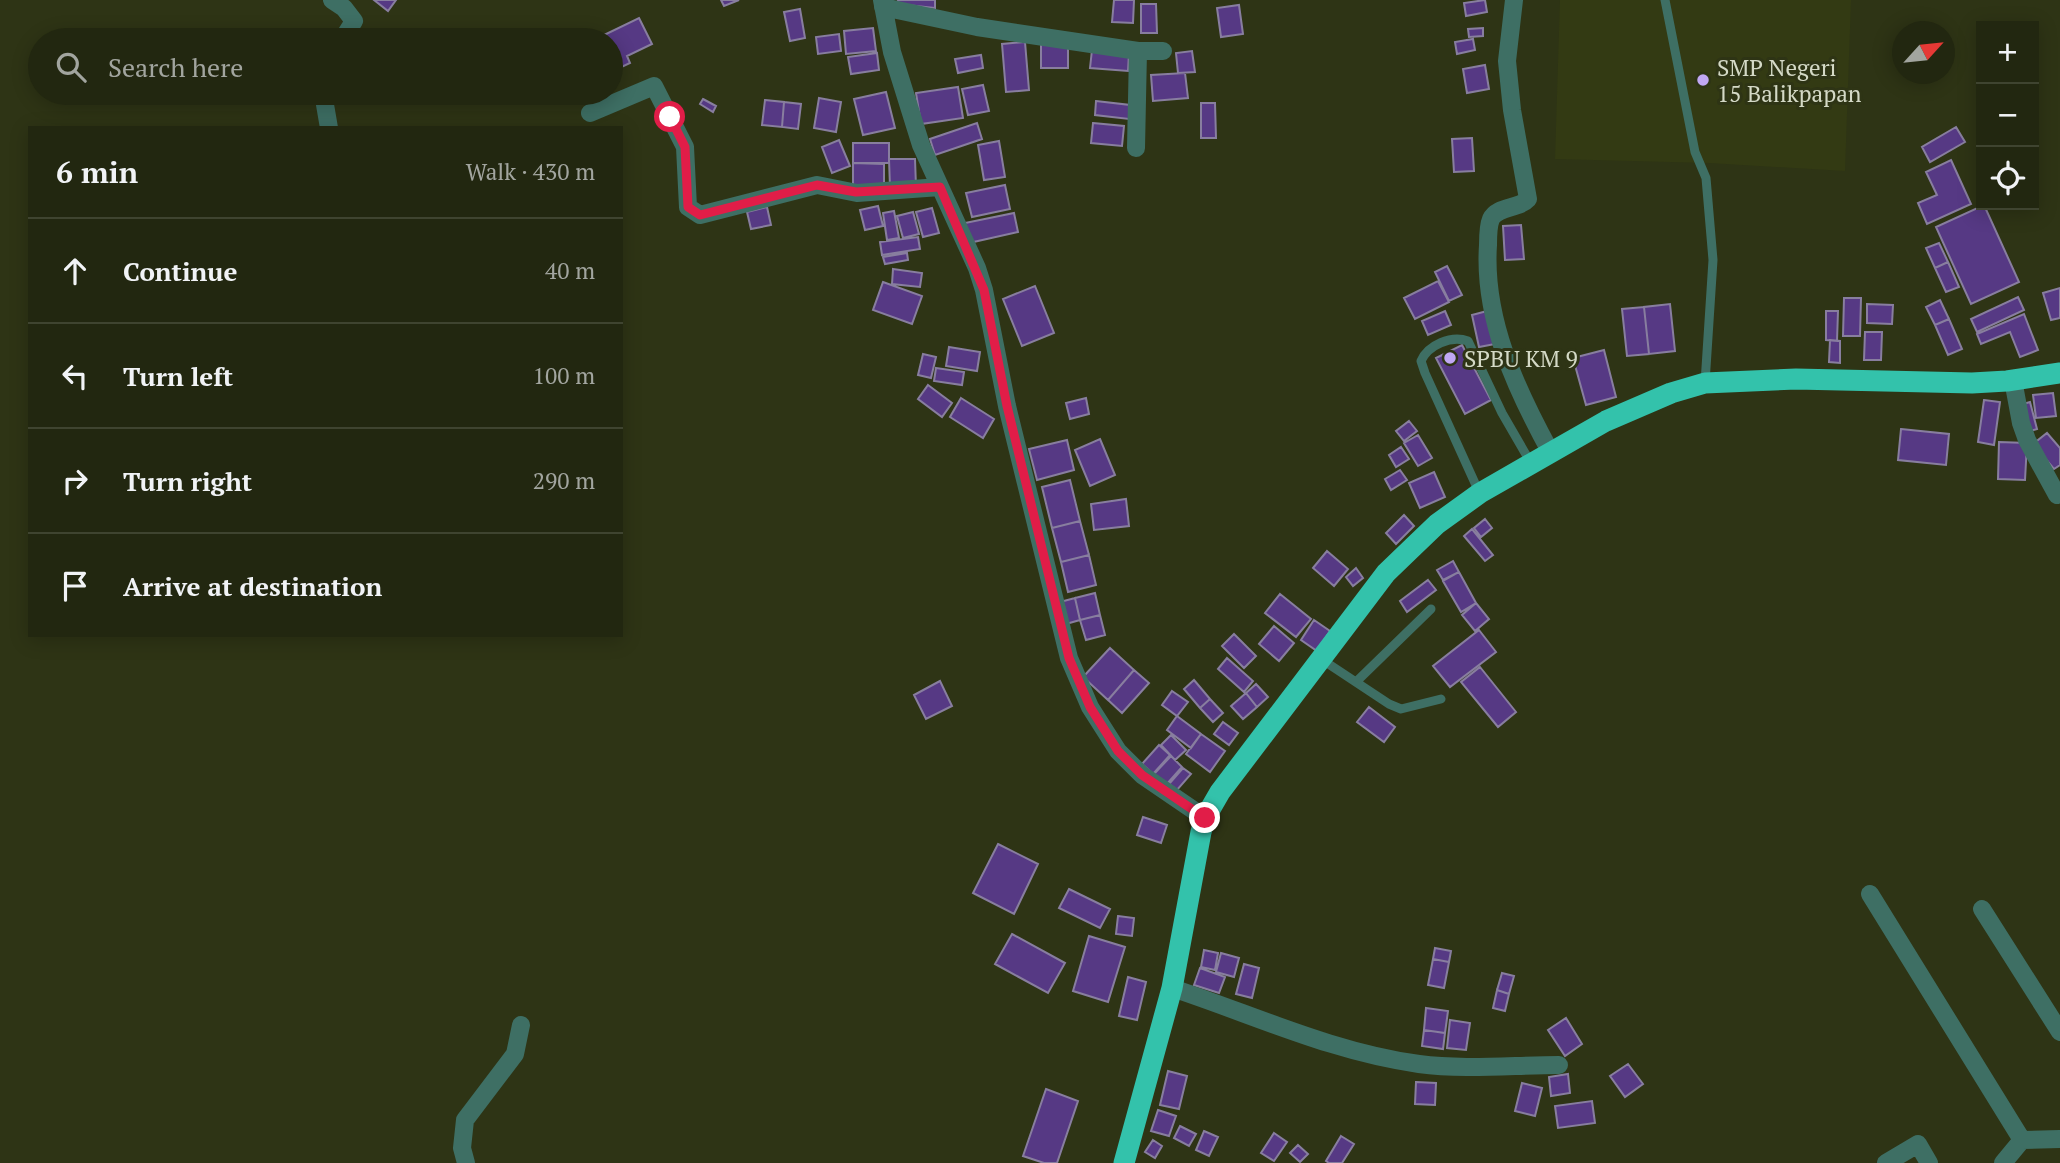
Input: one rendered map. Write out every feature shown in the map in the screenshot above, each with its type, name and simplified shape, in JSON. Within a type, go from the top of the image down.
[{"type":"highway","points":[[1124,1163],[1172,988],[1205,818],[1220,792],[1386,573],[1437,524],[1480,493],[1606,421],[1671,393],[1705,383],[1796,379],[1972,383],[2060,373]]},
{"type":"street","points":[[332,0],[344,8],[354,21],[350,28]]},
{"type":"street","points":[[1514,0],[1507,61],[1512,110],[1528,200],[1497,212],[1491,218],[1486,267],[1502,347],[1520,394],[1551,453]]},
{"type":"street","points":[[1163,51],[1138,51],[977,26],[883,4],[892,52],[921,145],[984,290],[1007,406],[1069,658],[1090,707],[1118,751],[1142,775],[1205,818]]},
{"type":"street","points":[[1136,148],[1138,51]]},
{"type":"street","points":[[623,99],[654,86],[685,147],[688,207],[700,215],[817,185],[856,192],[940,187]]},
{"type":"street","points":[[325,105],[329,126]]},
{"type":"street","points":[[590,113],[609,105]]},
{"type":"street","points":[[2013,380],[2027,440],[2057,495]]},
{"type":"street","points":[[1870,894],[2022,1140]]},
{"type":"street","points":[[1982,909],[2060,1032]]},
{"type":"street","points":[[1172,988],[1325,1044],[1396,1060],[1462,1066],[1559,1065]]},
{"type":"street","points":[[466,1163],[461,1148],[465,1119],[515,1054],[521,1026]]},
{"type":"street","points":[[2003,1163],[2022,1140],[2060,1139]]},
{"type":"street","points":[[1886,1163],[1918,1144],[1929,1163]]},
{"type":"lane","points":[[1665,0],[1664,7],[1695,152],[1706,178],[1713,260],[1705,383]]},
{"type":"lane","points":[[1480,493],[1420,361],[1425,352],[1451,339],[1468,341],[1502,413],[1532,465]]},
{"type":"lane","points":[[1357,681],[1431,609]]},
{"type":"lane","points":[[1321,659],[1389,704],[1401,709],[1441,699]]},
{"type":"shaded area","name":"SMP Negeri 15 Balikpapan","points":[[1560,0],[1851,0],[1845,171],[1709,163],[1555,159]]},
{"type":"building","points":[[374,0],[396,0],[388,11]]},
{"type":"building","points":[[721,0],[739,0],[724,6]]},
{"type":"building","points":[[898,0],[935,0],[935,8],[897,4]]},
{"type":"building","points":[[1114,0],[1134,0],[1133,23],[1112,22]]},
{"type":"building","points":[[1485,0],[1487,12],[1466,16],[1464,3]]},
{"type":"building","points":[[1141,4],[1156,4],[1157,33],[1141,33]]},
{"type":"building","points":[[1239,5],[1243,34],[1221,37],[1217,8]]},
{"type":"building","points":[[800,9],[805,38],[790,41],[784,12]]},
{"type":"building","points":[[639,18],[652,44],[627,56],[630,63],[623,66],[623,28],[618,28]]},
{"type":"building","points":[[873,28],[876,51],[846,54],[844,31]]},
{"type":"building","points":[[1483,28],[1483,36],[1469,37],[1468,29]]},
{"type":"building","points":[[839,34],[841,51],[818,54],[816,37]]},
{"type":"building","points":[[1473,39],[1475,50],[1457,54],[1455,42]]},
{"type":"building","points":[[1025,42],[1029,90],[1006,92],[1002,44]]},
{"type":"building","points":[[1041,43],[1068,43],[1068,68],[1041,68]]},
{"type":"building","points":[[1092,50],[1129,53],[1128,71],[1090,68]]},
{"type":"building","points":[[1192,51],[1195,72],[1178,73],[1176,53]]},
{"type":"building","points":[[877,53],[879,70],[851,74],[848,57]]},
{"type":"building","points":[[981,55],[983,68],[958,73],[955,59]]},
{"type":"building","points":[[1485,65],[1489,89],[1467,93],[1463,69]]},
{"type":"building","points":[[1185,73],[1188,98],[1153,101],[1151,75]]},
{"type":"building","points":[[983,85],[989,111],[968,115],[962,89]]},
{"type":"building","points":[[958,87],[963,118],[921,124],[916,93]]},
{"type":"building","points":[[886,92],[895,128],[863,135],[854,99]]},
{"type":"building","points":[[819,98],[841,102],[836,132],[814,128]]},
{"type":"building","points":[[703,99],[716,106],[713,112],[700,104]]},
{"type":"building","points":[[765,100],[784,102],[782,127],[762,125]]},
{"type":"building","points":[[1096,101],[1130,105],[1129,119],[1095,115]]},
{"type":"building","points":[[784,102],[801,104],[798,129],[782,127]]},
{"type":"building","points":[[1201,103],[1215,103],[1216,138],[1201,138]]},
{"type":"building","points":[[977,123],[982,139],[935,155],[930,139]]},
{"type":"building","points":[[1093,123],[1124,126],[1122,146],[1091,143]]},
{"type":"building","points":[[1956,127],[1965,142],[1930,162],[1922,147]]},
{"type":"building","points":[[1472,138],[1474,171],[1454,172],[1452,139]]},
{"type":"building","points":[[839,140],[850,166],[832,173],[822,147]]},
{"type":"building","points":[[999,141],[1005,177],[984,180],[978,145]]},
{"type":"building","points":[[853,143],[889,143],[889,163],[853,163]]},
{"type":"building","points":[[889,159],[915,159],[916,187],[890,187]]},
{"type":"building","points":[[1951,160],[1971,204],[1927,224],[1918,203],[1937,195],[1926,172]]},
{"type":"building","points":[[853,163],[884,164],[884,189],[853,188]]},
{"type":"building","points":[[1005,185],[1010,209],[972,217],[966,193]]},
{"type":"building","points":[[878,206],[883,226],[865,230],[860,210]]},
{"type":"building","points":[[767,207],[771,225],[751,229],[747,212]]},
{"type":"building","points":[[932,208],[939,233],[923,237],[916,212]]},
{"type":"building","points":[[1976,209],[1986,210],[2019,282],[1971,304],[1936,227]]},
{"type":"building","points":[[894,211],[899,238],[887,240],[883,213]]},
{"type":"building","points":[[913,212],[919,234],[903,238],[897,216]]},
{"type":"building","points":[[1014,213],[1018,232],[969,243],[965,223]]},
{"type":"building","points":[[1521,225],[1524,259],[1505,260],[1503,226]]},
{"type":"building","points":[[918,237],[920,249],[882,255],[880,242]]},
{"type":"building","points":[[1939,243],[1948,262],[1935,268],[1926,248]]},
{"type":"building","points":[[907,253],[908,260],[885,264],[883,257]]},
{"type":"building","points":[[1948,262],[1959,287],[1946,292],[1935,268]]},
{"type":"building","points":[[1447,266],[1462,295],[1449,301],[1435,272]]},
{"type":"building","points":[[893,269],[922,273],[920,287],[892,284]]},
{"type":"building","points":[[1438,281],[1449,302],[1415,319],[1404,298]]},
{"type":"building","points":[[883,282],[922,296],[912,324],[873,310]]},
{"type":"building","points":[[1035,286],[1054,333],[1022,346],[1003,299]]},
{"type":"building","points":[[2060,288],[2060,318],[2051,320],[2043,293]]},
{"type":"building","points":[[2018,297],[2024,310],[1977,332],[1971,319]]},
{"type":"building","points":[[1844,298],[1861,298],[1860,336],[1843,336]]},
{"type":"building","points":[[1940,300],[1949,319],[1935,325],[1926,307]]},
{"type":"building","points":[[1670,304],[1675,351],[1649,354],[1644,307]]},
{"type":"building","points":[[1867,304],[1893,305],[1892,324],[1867,323]]},
{"type":"building","points":[[1644,307],[1649,354],[1627,356],[1622,309]]},
{"type":"building","points":[[1445,311],[1451,325],[1428,335],[1422,321]]},
{"type":"building","points":[[1487,311],[1495,344],[1479,347],[1472,315]]},
{"type":"building","points":[[1826,311],[1838,311],[1837,341],[1826,340]]},
{"type":"building","points":[[2024,314],[2038,350],[2020,357],[2010,332],[1981,344],[1977,334]]},
{"type":"building","points":[[1949,319],[1962,349],[1948,355],[1935,325]]},
{"type":"building","points":[[1865,332],[1882,332],[1881,360],[1864,360]]},
{"type":"building","points":[[1830,340],[1840,341],[1840,363],[1829,362]]},
{"type":"building","points":[[1462,345],[1491,400],[1465,414],[1436,358]]},
{"type":"building","points":[[949,347],[980,352],[977,371],[946,366]]},
{"type":"building","points":[[1604,350],[1616,397],[1586,405],[1573,358]]},
{"type":"building","points":[[923,354],[936,357],[931,378],[918,375]]},
{"type":"building","points":[[936,368],[964,372],[962,385],[934,381]]},
{"type":"building","points":[[928,385],[952,403],[942,417],[918,399]]},
{"type":"building","points":[[2053,393],[2056,416],[2036,418],[2033,395]]},
{"type":"building","points":[[961,398],[994,419],[983,438],[950,417]]},
{"type":"building","points":[[1086,398],[1089,414],[1070,419],[1066,403]]},
{"type":"building","points":[[1984,400],[2000,402],[1994,445],[1978,442]]},
{"type":"building","points":[[2030,402],[2037,429],[2023,433],[2016,406]]},
{"type":"building","points":[[1409,421],[1417,431],[1404,441],[1396,431]]},
{"type":"building","points":[[1901,429],[1949,434],[1946,465],[1898,460]]},
{"type":"building","points":[[2047,433],[2060,448],[2060,465],[2054,469],[2033,444]]},
{"type":"building","points":[[1418,435],[1432,458],[1418,466],[1404,443]]},
{"type":"building","points":[[1100,439],[1115,475],[1090,486],[1075,450]]},
{"type":"building","points":[[1067,440],[1074,470],[1037,480],[1029,449]]},
{"type":"building","points":[[1999,442],[2027,443],[2025,480],[1998,479]]},
{"type":"building","points":[[1401,447],[1409,459],[1396,467],[1389,455]]},
{"type":"building","points":[[1400,470],[1407,480],[1391,490],[1385,479]]},
{"type":"building","points":[[1434,472],[1445,497],[1420,508],[1409,483]]},
{"type":"building","points":[[1070,480],[1080,521],[1052,528],[1042,487]]},
{"type":"building","points":[[1126,499],[1129,526],[1094,530],[1091,504]]},
{"type":"building","points":[[1404,515],[1414,526],[1396,544],[1386,533]]},
{"type":"building","points":[[1485,519],[1492,528],[1481,537],[1474,528]]},
{"type":"building","points":[[1080,521],[1089,555],[1061,562],[1052,528]]},
{"type":"building","points":[[1472,529],[1493,555],[1485,561],[1464,536]]},
{"type":"building","points":[[1327,551],[1348,569],[1334,586],[1313,568]]},
{"type":"building","points":[[1089,555],[1096,585],[1068,592],[1061,562]]},
{"type":"building","points":[[1453,561],[1459,572],[1443,580],[1437,570]]},
{"type":"building","points":[[1356,568],[1363,578],[1353,586],[1346,577]]},
{"type":"building","points":[[1459,572],[1476,603],[1461,612],[1443,581]]},
{"type":"building","points":[[1428,580],[1436,590],[1407,612],[1400,601]]},
{"type":"building","points":[[1095,593],[1100,615],[1080,620],[1075,598]]},
{"type":"building","points":[[1280,594],[1311,619],[1296,637],[1265,613]]},
{"type":"building","points":[[1075,598],[1080,620],[1066,624],[1060,602]]},
{"type":"building","points":[[1476,603],[1489,619],[1475,631],[1462,615]]},
{"type":"building","points":[[1100,615],[1105,635],[1086,640],[1080,620]]},
{"type":"building","points":[[1314,620],[1330,631],[1317,651],[1301,640]]},
{"type":"building","points":[[1274,626],[1294,643],[1279,661],[1259,644]]},
{"type":"building","points":[[1479,630],[1496,652],[1450,687],[1433,666]]},
{"type":"building","points":[[1234,634],[1256,656],[1244,668],[1222,646]]},
{"type":"building","points":[[1110,648],[1134,670],[1108,700],[1083,677]]},
{"type":"building","points":[[1227,658],[1253,681],[1244,692],[1218,669]]},
{"type":"building","points":[[1480,667],[1516,712],[1498,727],[1461,682]]},
{"type":"building","points":[[1134,670],[1149,683],[1122,713],[1108,700]]},
{"type":"building","points":[[1194,680],[1210,699],[1200,708],[1184,689]]},
{"type":"building","points":[[940,681],[952,706],[926,719],[914,695]]},
{"type":"building","points":[[1256,684],[1268,697],[1257,707],[1246,693]]},
{"type":"building","points":[[1172,691],[1188,702],[1177,716],[1162,705]]},
{"type":"building","points":[[1246,693],[1257,707],[1243,719],[1231,706]]},
{"type":"building","points":[[1210,699],[1223,713],[1213,722],[1200,708]]},
{"type":"building","points":[[1369,707],[1395,727],[1384,742],[1357,722]]},
{"type":"building","points":[[1177,716],[1201,734],[1191,748],[1167,730]]},
{"type":"building","points":[[1223,722],[1238,733],[1229,745],[1214,734]]},
{"type":"building","points":[[1201,734],[1225,751],[1210,772],[1186,754]]},
{"type":"building","points":[[1171,735],[1186,750],[1175,760],[1161,745]]},
{"type":"building","points":[[1159,745],[1170,755],[1153,774],[1142,764]]},
{"type":"building","points":[[1171,756],[1182,767],[1166,785],[1154,774]]},
{"type":"building","points":[[1183,768],[1191,774],[1177,790],[1169,784]]},
{"type":"building","points":[[1143,817],[1167,825],[1161,843],[1137,835]]},
{"type":"building","points":[[998,844],[1038,864],[1014,914],[973,893]]},
{"type":"building","points":[[1069,889],[1110,909],[1100,928],[1059,908]]},
{"type":"building","points":[[1118,916],[1134,918],[1132,936],[1116,934]]},
{"type":"building","points":[[1012,934],[1065,963],[1048,993],[995,964]]},
{"type":"building","points":[[1089,936],[1125,947],[1108,1002],[1073,991]]},
{"type":"building","points":[[1435,948],[1451,951],[1449,962],[1433,959]]},
{"type":"building","points":[[1204,950],[1218,953],[1215,970],[1201,967]]},
{"type":"building","points":[[1221,953],[1239,958],[1234,977],[1216,972]]},
{"type":"building","points":[[1433,959],[1449,962],[1444,988],[1428,985]]},
{"type":"building","points":[[1244,964],[1259,968],[1252,998],[1236,994]]},
{"type":"building","points":[[1200,968],[1225,977],[1219,993],[1194,985]]},
{"type":"building","points":[[1502,973],[1514,976],[1509,994],[1497,990]]},
{"type":"building","points":[[1128,977],[1146,982],[1137,1020],[1119,1016]]},
{"type":"building","points":[[1497,990],[1509,994],[1505,1011],[1493,1008]]},
{"type":"building","points":[[1426,1008],[1448,1011],[1445,1033],[1424,1030]]},
{"type":"building","points":[[1566,1018],[1582,1044],[1565,1056],[1548,1030]]},
{"type":"building","points":[[1450,1020],[1470,1023],[1466,1050],[1447,1048]]},
{"type":"building","points":[[1424,1030],[1445,1033],[1443,1049],[1422,1046]]},
{"type":"building","points":[[1628,1064],[1643,1084],[1625,1097],[1610,1076]]},
{"type":"building","points":[[1168,1071],[1187,1076],[1179,1109],[1160,1105]]},
{"type":"building","points":[[1568,1074],[1570,1093],[1551,1096],[1549,1077]]},
{"type":"building","points":[[1416,1082],[1436,1083],[1435,1105],[1415,1104]]},
{"type":"building","points":[[1522,1083],[1542,1088],[1535,1116],[1515,1111]]},
{"type":"building","points":[[1046,1089],[1078,1101],[1057,1163],[1044,1163],[1023,1156]]},
{"type":"building","points":[[1592,1101],[1595,1123],[1558,1128],[1555,1106]]},
{"type":"building","points":[[1158,1110],[1176,1116],[1169,1136],[1151,1131]]},
{"type":"building","points":[[1180,1126],[1196,1134],[1189,1146],[1174,1138]]},
{"type":"building","points":[[1204,1131],[1218,1137],[1209,1156],[1196,1150]]},
{"type":"building","points":[[1274,1133],[1287,1142],[1274,1161],[1261,1153]]},
{"type":"building","points":[[1341,1136],[1354,1144],[1342,1163],[1329,1163],[1326,1161]]},
{"type":"building","points":[[1153,1140],[1162,1146],[1155,1158],[1145,1152]]},
{"type":"building","points":[[1298,1145],[1308,1154],[1300,1162],[1290,1153]]},
{"type":"place","name":"SMP Negeri 15 Balikpapan","points":[[1703,80]]},
{"type":"place","name":"SPBU KM 9","points":[[1450,358]]},
{"type":"route","points":[[670,117],[685,147],[688,207],[700,215],[817,185],[856,192],[940,187],[984,290],[1007,406],[1069,658],[1090,707],[1118,751],[1142,775],[1205,818]]}]
